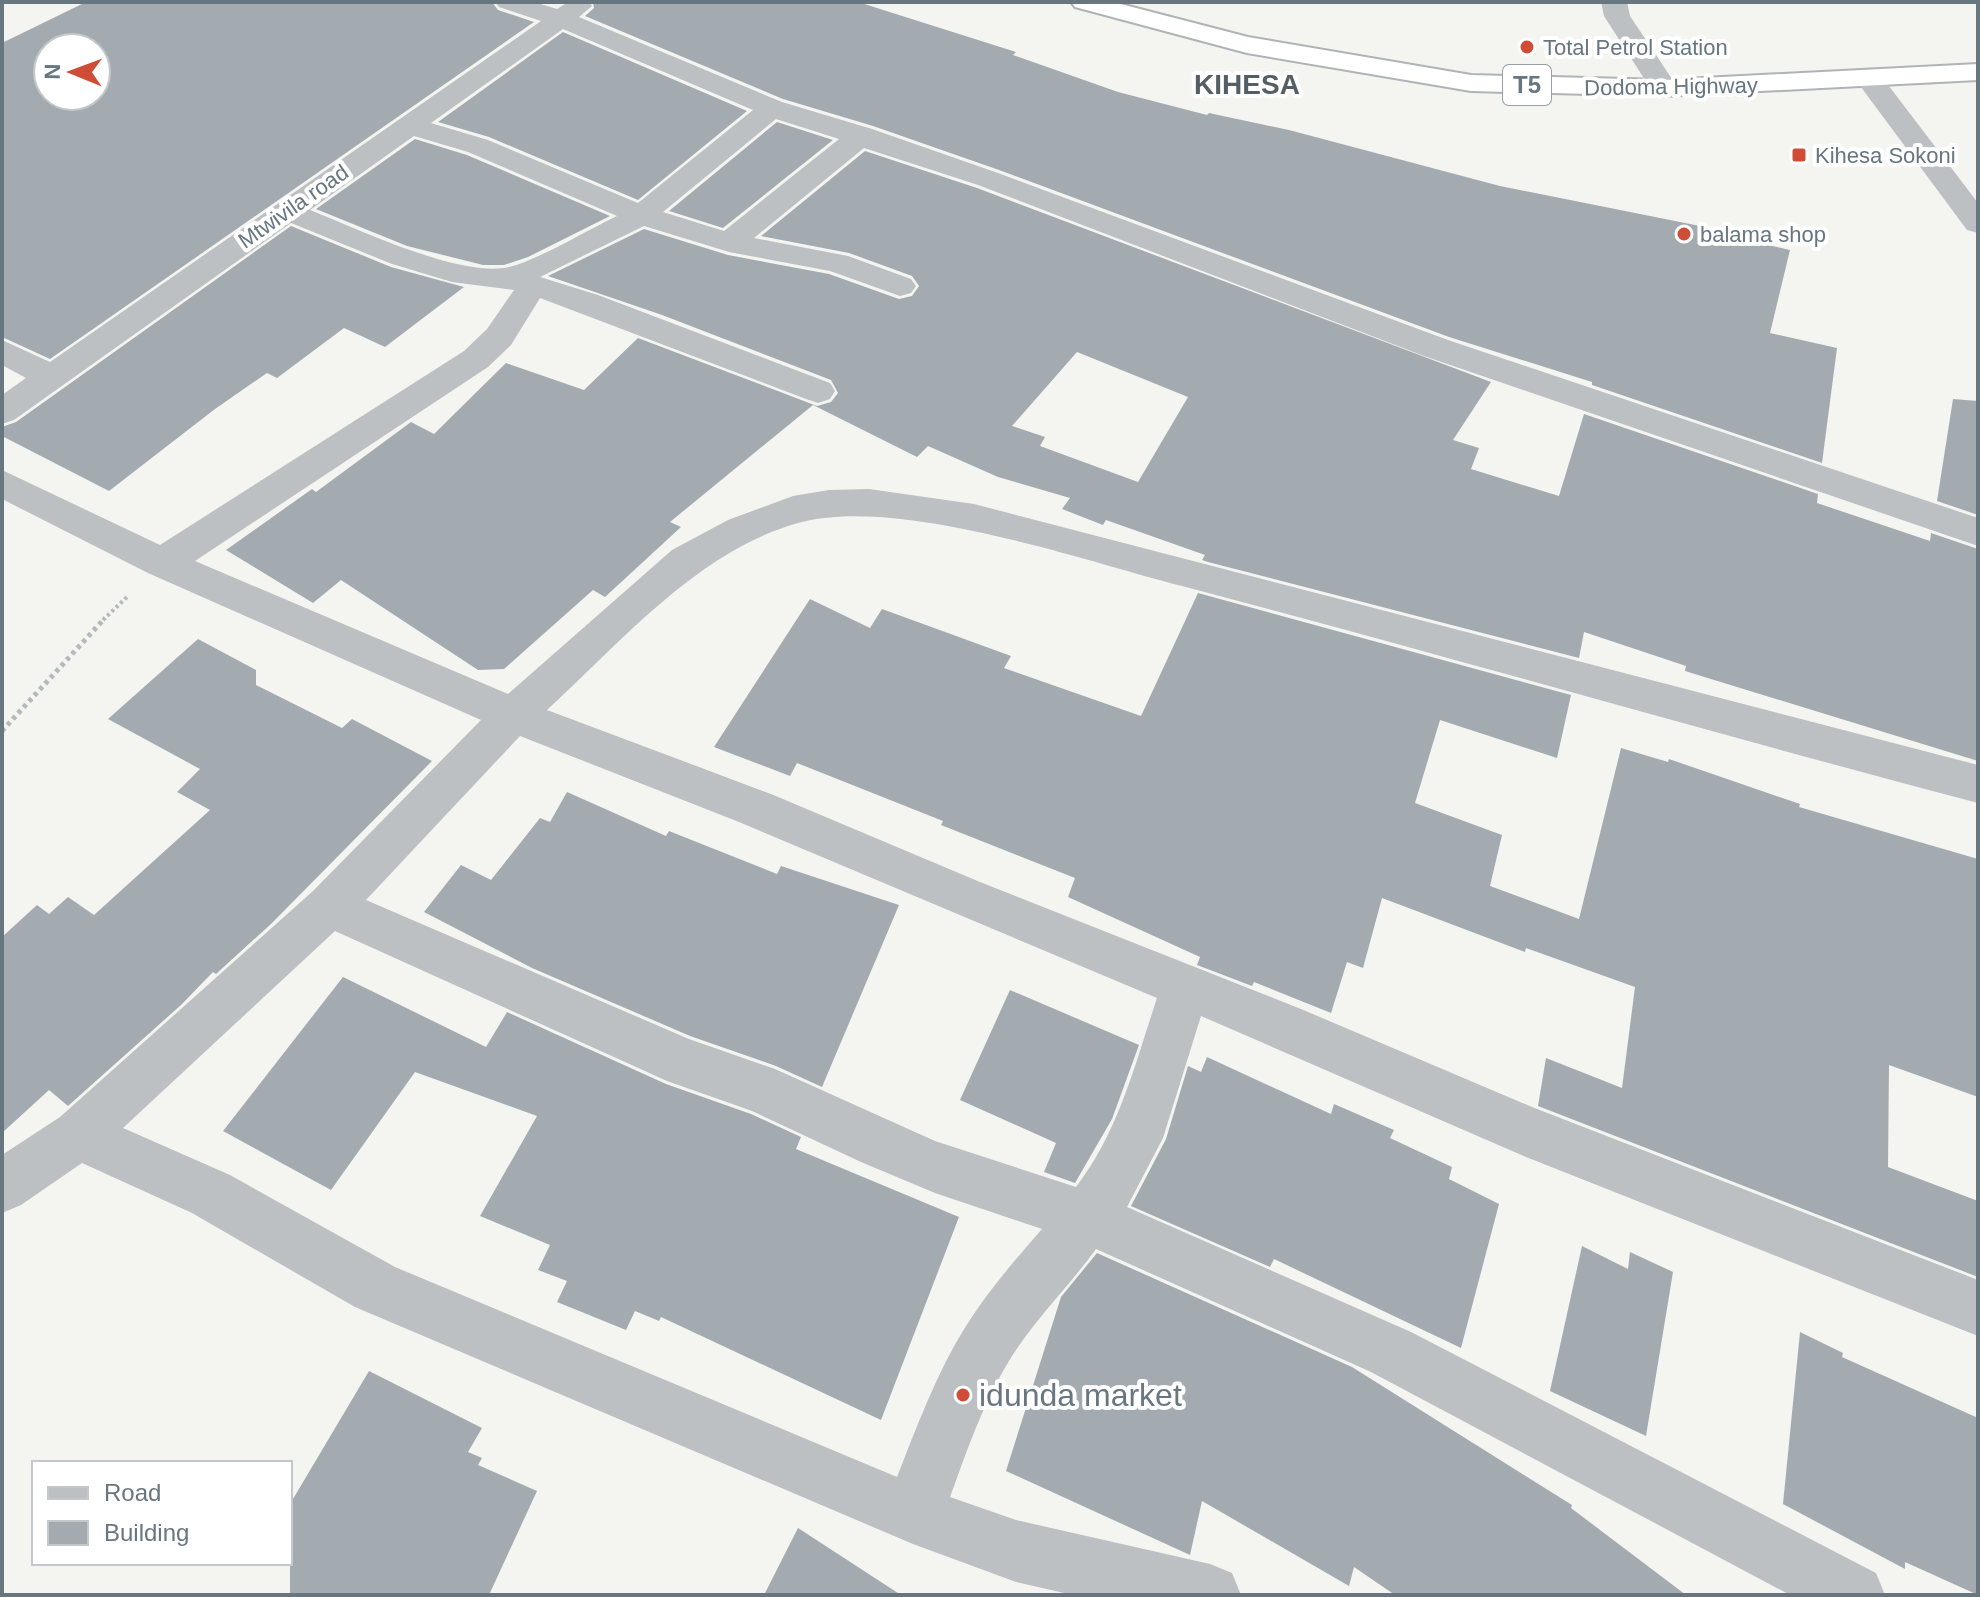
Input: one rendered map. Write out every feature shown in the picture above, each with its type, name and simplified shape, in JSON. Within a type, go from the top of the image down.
[{"type":"highway","name":"Dodoma Highway","points":[[1084,2],[1247,45],[1456,81],[1664,88],[1978,72]]},
{"type":"street","points":[[508,2],[573,10],[772,108],[862,135],[988,179],[1436,348],[1978,532]]},
{"type":"street","points":[[1614,2],[1617,16],[1664,88]]},
{"type":"street","name":"Mtwivila road","points":[[2,412],[573,10]]},
{"type":"street","points":[[1869,79],[1978,224]]},
{"type":"street","points":[[162,563],[476,359],[499,337],[521,282],[543,265],[641,215],[772,108]]},
{"type":"street","points":[[408,125],[478,146],[641,215],[729,243],[837,263],[900,286]]},
{"type":"street","points":[[729,243],[862,135]]},
{"type":"street","points":[[286,211],[403,257],[463,275],[521,282],[682,337],[818,391]]},
{"type":"street","points":[[2,351],[51,377]]},
{"type":"street","points":[[2,483],[162,563],[513,715],[755,808],[1185,988],[1284,1026],[1526,1131],[1978,1308]]},
{"type":"street","points":[[2,1186],[78,1135],[329,906],[513,715],[686,560],[741,530],[793,510],[869,502],[974,518],[1978,784]]},
{"type":"street","points":[[329,906],[685,1063],[757,1087],[935,1167],[1086,1217],[1391,1352],[1854,1595]]},
{"type":"street","points":[[913,1514],[945,1429],[985,1347],[1023,1293],[1113,1182],[1137,1138],[1185,988]]},
{"type":"street","points":[[78,1135],[211,1194],[375,1287],[913,1514],[1016,1551],[1210,1595]]},
{"type":"path","points":[[2,731],[85,637],[162,563]]},
{"type":"building","points":[[86,2],[492,2],[498,10],[534,22],[50,359],[2,337],[2,43]]},
{"type":"building","points":[[593,2],[858,2],[1016,52],[1013,55],[1118,92],[1207,115],[1289,130],[1500,186],[1700,226],[1699,229],[1790,250],[1770,333],[1837,348],[1822,463],[1592,385],[1592,382],[1449,337],[999,170],[873,126],[783,99],[585,16],[594,8]]},
{"type":"building","points":[[563,32],[747,111],[638,200],[489,137],[438,122]]},
{"type":"building","points":[[777,122],[833,140],[723,228],[669,211]]},
{"type":"building","points":[[415,139],[467,155],[610,216],[528,257],[504,265],[483,265],[407,246],[316,209]]},
{"type":"building","points":[[865,151],[977,188],[1491,382],[1453,440],[1479,448],[1471,469],[1559,496],[1584,414],[1818,494],[1817,503],[1930,541],[1931,533],[1978,549],[1978,761],[1685,671],[1686,666],[1584,632],[1579,658],[1208,562],[1202,560],[1205,555],[1106,520],[1103,525],[1062,509],[1070,498],[998,477],[928,446],[917,457],[813,405],[670,522],[681,527],[605,597],[593,590],[504,669],[478,670],[341,580],[313,603],[226,550],[312,489],[316,492],[411,422],[434,434],[506,363],[584,390],[638,338],[817,406],[831,402],[838,393],[831,380],[662,315],[548,276],[644,229],[728,255],[829,274],[899,299],[912,296],[919,286],[912,276],[849,253],[761,236]],"holes":[[[1077,352],[1188,397],[1138,482],[1040,446],[1045,437],[1012,426]]]},
{"type":"building","points":[[291,226],[391,267],[464,287],[385,347],[344,328],[277,378],[267,373],[215,409],[109,491],[2,436],[2,427],[16,422]]},
{"type":"building","points":[[1953,399],[1978,401],[1978,515],[1937,501]]},
{"type":"building","points":[[1198,593],[1571,695],[1557,758],[1440,720],[1415,803],[1502,835],[1490,886],[1579,919],[1621,748],[1668,762],[1669,759],[1800,804],[1799,807],[1978,859],[1978,1097],[1889,1065],[1888,1167],[1978,1201],[1978,1277],[1538,1106],[1546,1058],[1622,1088],[1635,987],[1526,948],[1525,952],[1382,898],[1363,968],[1347,962],[1331,1013],[1254,982],[1252,986],[1197,965],[1200,957],[1068,897],[1075,878],[941,825],[943,821],[797,763],[790,776],[714,747],[810,599],[870,628],[882,609],[1011,656],[1004,668],[1141,716]]},
{"type":"building","points":[[198,639],[256,670],[256,685],[342,728],[352,719],[432,761],[272,923],[216,974],[213,972],[181,1005],[68,1106],[49,1090],[2,1133],[2,937],[37,905],[49,914],[68,897],[94,915],[210,810],[177,792],[200,769],[108,719]]},
{"type":"building","points":[[567,792],[666,836],[669,831],[777,874],[781,866],[899,905],[822,1087],[776,1066],[690,1036],[532,968],[424,912],[461,865],[491,880],[540,818],[550,822]]},
{"type":"building","points":[[343,977],[486,1047],[507,1012],[666,1084],[751,1114],[801,1137],[796,1149],[959,1217],[881,1420],[661,1317],[659,1321],[635,1311],[626,1330],[557,1302],[567,1281],[538,1270],[550,1245],[480,1216],[537,1116],[415,1072],[331,1190],[223,1131]]},
{"type":"building","points":[[1010,990],[1139,1045],[1112,1119],[1075,1183],[1044,1172],[1056,1143],[960,1100]]},
{"type":"building","points":[[1207,1057],[1331,1114],[1334,1104],[1394,1130],[1390,1138],[1452,1167],[1449,1179],[1499,1204],[1461,1348],[1274,1259],[1270,1267],[1131,1206],[1166,1139],[1188,1066],[1201,1072]]},
{"type":"building","points":[[1582,1246],[1628,1269],[1630,1252],[1673,1272],[1646,1436],[1550,1391]]},
{"type":"building","points":[[1097,1253],[1352,1367],[1572,1505],[1571,1508],[1686,1595],[1395,1595],[1354,1567],[1349,1586],[1202,1501],[1190,1555],[1006,1471],[1061,1297]]},
{"type":"building","points":[[1800,1332],[1843,1353],[1842,1357],[1978,1418],[1978,1595],[1905,1562],[1905,1569],[1783,1504]]},
{"type":"building","points":[[369,1371],[482,1428],[468,1452],[482,1458],[478,1465],[537,1491],[489,1595],[290,1595],[292,1501]]},
{"type":"building","points":[[798,1528],[901,1595],[764,1595]]},
{"type":"place","name":"Total Petrol Station","points":[[1527,47]]},
{"type":"place","name":"Kihesa Sokoni","points":[[1799,155]]},
{"type":"place","name":"balama shop","points":[[1684,234]]},
{"type":"place","name":"idunda market","points":[[963,1395]]},
{"type":"district","name":"KIHESA","points":[[1247,84]]}]
